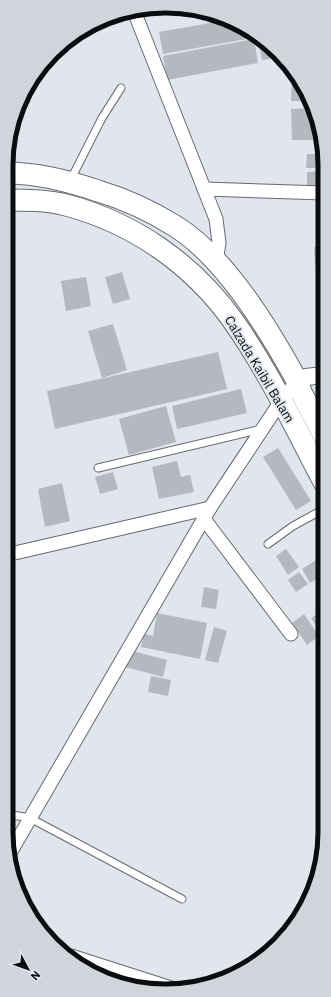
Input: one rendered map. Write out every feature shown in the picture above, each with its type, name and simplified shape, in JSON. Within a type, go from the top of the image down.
[{"type":"main road","name":"Calzada Kaibil Balam","points":[[13,174],[50,178],[127,201],[170,223],[200,245],[216,262],[253,309],[298,381],[302,394],[318,425]]},
{"type":"main road","name":"Calzada Kaibil Balam","points":[[13,201],[65,205],[98,215],[125,227],[158,246],[188,270],[214,297],[233,321],[281,401],[318,471]]},
{"type":"street","points":[[136,16],[204,189],[219,232],[216,262]]},
{"type":"street","points":[[204,189],[318,193]]},
{"type":"street","points":[[14,847],[207,513],[281,401],[298,381],[306,377],[318,376]]},
{"type":"street","points":[[13,554],[207,513]]},
{"type":"street","points":[[207,513],[291,634]]},
{"type":"street","points":[[86,962],[136,981],[146,983]]},
{"type":"lane","points":[[69,183],[102,118],[121,88]]},
{"type":"lane","points":[[98,468],[262,429]]},
{"type":"lane","points":[[268,544],[293,526],[318,512]]},
{"type":"lane","points":[[13,815],[30,818],[182,899]]},
{"type":"building","points":[[217,22],[242,33],[249,38],[163,54],[159,32]]},
{"type":"building","points":[[251,40],[255,42],[258,63],[167,80],[163,56]]},
{"type":"building","points":[[259,46],[273,58],[262,60]]},
{"type":"building","points":[[292,81],[298,89],[303,101],[291,101]]},
{"type":"building","points":[[307,108],[313,126],[315,140],[292,140],[291,109]]},
{"type":"building","points":[[307,154],[318,154],[318,168],[306,168]]},
{"type":"building","points":[[318,171],[318,187],[307,187],[307,172]]},
{"type":"building","points":[[314,247],[318,247],[318,265],[315,265]]},
{"type":"building","points":[[122,272],[130,299],[113,304],[105,277]]},
{"type":"building","points":[[86,277],[91,306],[66,311],[61,281]]},
{"type":"building","points":[[113,324],[127,370],[102,378],[88,331]]},
{"type":"building","points":[[218,352],[227,389],[55,429],[47,391]]},
{"type":"building","points":[[241,389],[247,413],[177,429],[172,406]]},
{"type":"building","points":[[166,406],[176,442],[129,455],[119,419]]},
{"type":"building","points":[[278,448],[311,501],[296,510],[263,457]]},
{"type":"building","points":[[177,461],[181,477],[190,475],[194,492],[159,499],[152,467]]},
{"type":"building","points":[[113,472],[118,489],[100,494],[95,477]]},
{"type":"building","points":[[62,483],[70,521],[45,527],[38,489]]},
{"type":"building","points":[[286,549],[299,567],[288,575],[276,556]]},
{"type":"building","points":[[318,559],[318,578],[310,583],[302,569]]},
{"type":"building","points":[[299,572],[308,584],[296,592],[288,580]]},
{"type":"building","points":[[204,587],[219,590],[216,609],[201,607]]},
{"type":"building","points":[[157,613],[207,623],[200,659],[141,647],[144,634],[153,636]]},
{"type":"building","points":[[304,614],[318,637],[307,645],[292,623]]},
{"type":"building","points":[[318,614],[318,629],[311,618]]},
{"type":"building","points":[[214,627],[227,631],[218,663],[205,660]]},
{"type":"building","points":[[129,650],[167,660],[163,677],[125,667]]},
{"type":"building","points":[[151,676],[171,680],[168,696],[148,692]]}]
